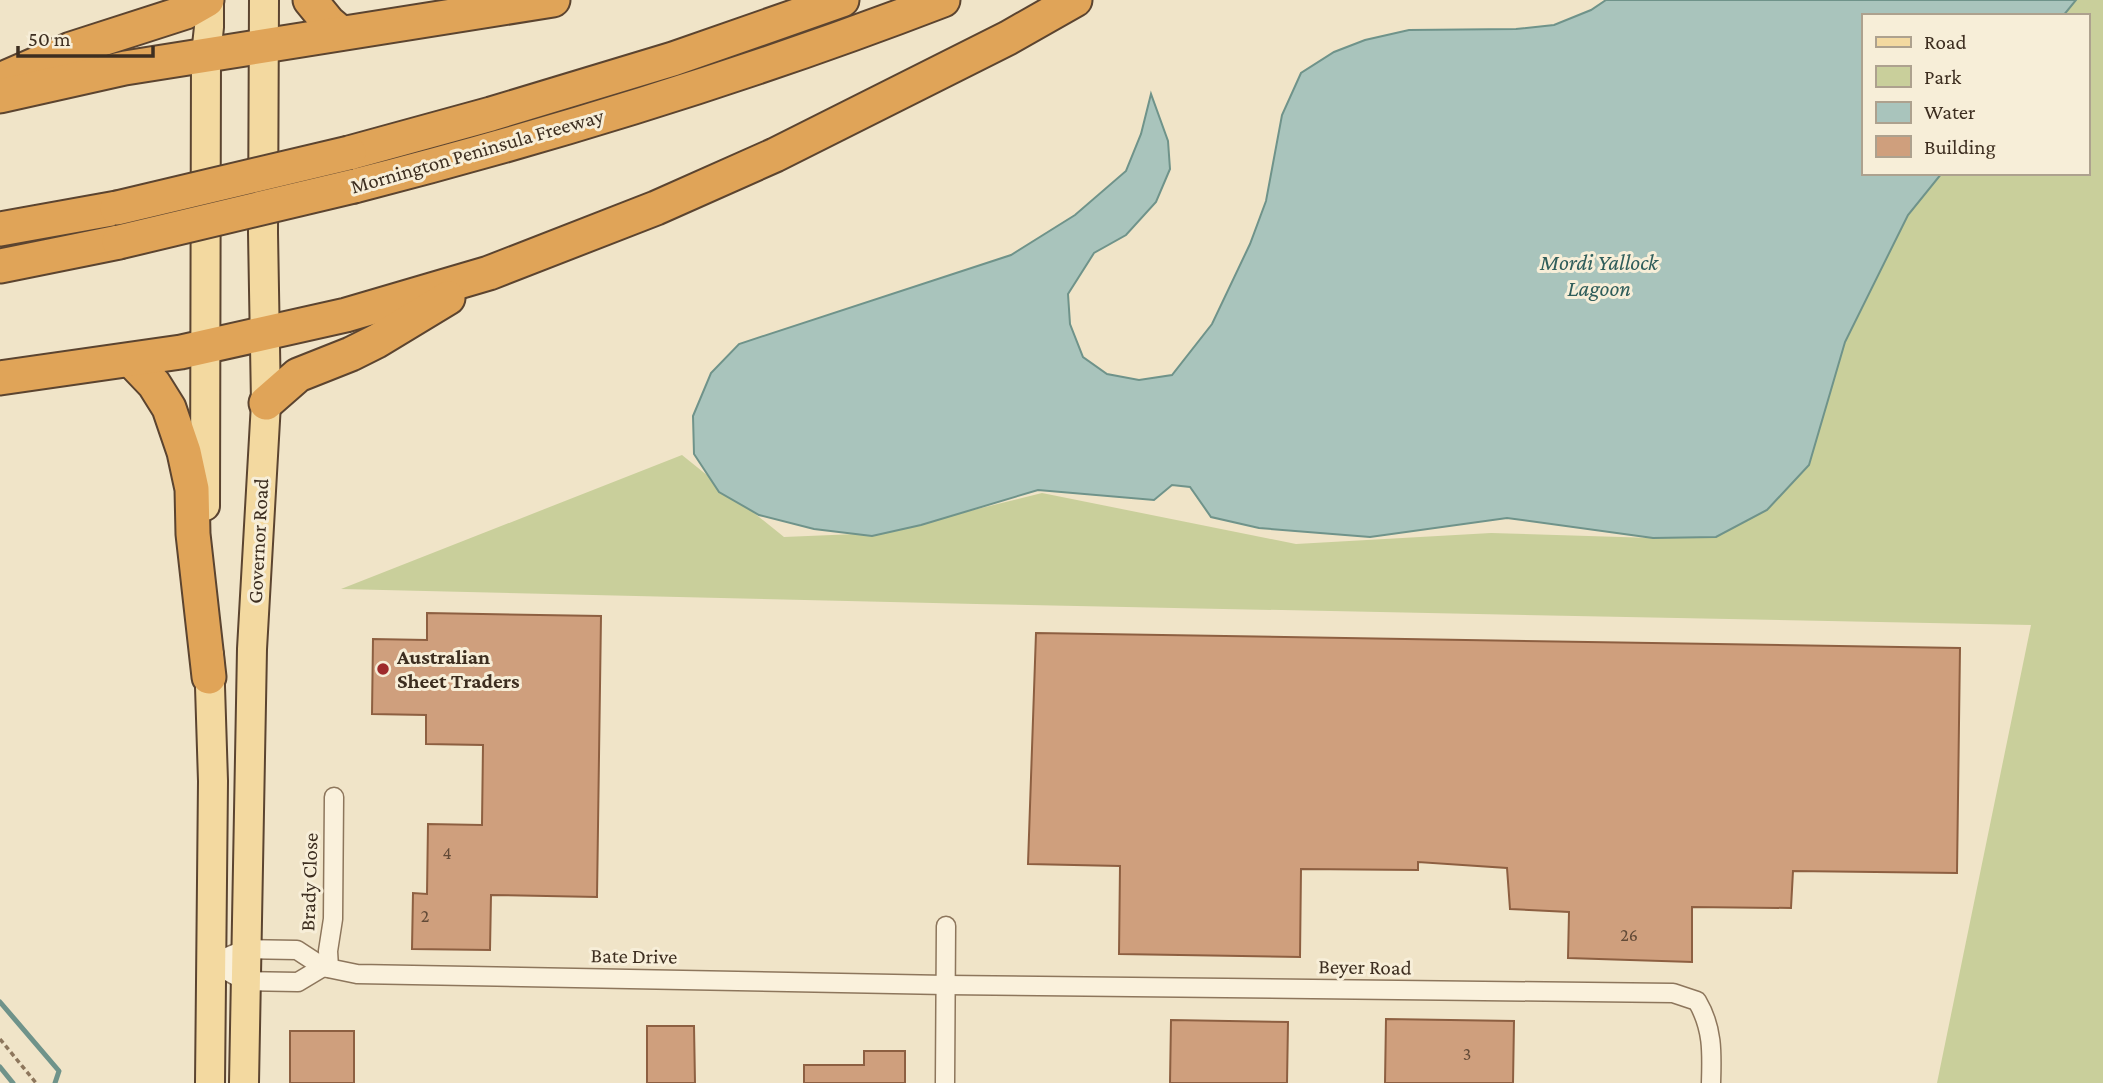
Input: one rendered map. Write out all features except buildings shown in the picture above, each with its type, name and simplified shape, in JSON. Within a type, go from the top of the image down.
[{"type":"highway","points":[[0,80],[71,49],[186,12],[208,0]]},
{"type":"highway","points":[[310,0],[341,33]]},
{"type":"highway","points":[[0,96],[125,68],[553,0]]},
{"type":"highway","name":"Mornington Peninsula Freeway","points":[[0,229],[117,208],[349,153],[660,63],[842,0]]},
{"type":"highway","name":"Mornington Peninsula Freeway","points":[[0,266],[119,242],[484,152],[704,85],[943,0]]},
{"type":"highway","points":[[0,378],[132,360],[346,316],[489,273],[643,213],[775,155],[1008,38],[1075,0]]},
{"type":"highway","points":[[266,403],[298,375],[377,341],[489,273]]},
{"type":"highway","points":[[132,360],[154,384],[169,408],[184,452],[192,489],[193,534],[209,677]]},
{"type":"main road","points":[[208,0],[205,495],[213,781],[210,1083]]},
{"type":"main road","name":"Governor Road","points":[[244,1083],[252,649],[266,403],[263,233],[264,0]]},
{"type":"street","name":"Brady Close","points":[[326,968],[333,919],[334,797]]},
{"type":"street","points":[[945,1083],[946,926]]},
{"type":"street","name":"Bate Drive","points":[[212,963],[246,949],[297,950],[326,968],[356,974],[946,985]]},
{"type":"street","points":[[212,963],[245,981],[298,982],[326,968]]},
{"type":"street","name":"Beyer Road","points":[[946,985],[1673,993],[1697,1001],[1705,1014],[1712,1041],[1711,1083]]},
{"type":"path","points":[[0,1039],[36,1083]]},
{"type":"green space","points":[[2076,0],[2103,0],[2103,1083],[1937,1083],[2031,625],[341,589],[682,455],[784,537],[880,533],[1042,493],[1296,544],[1491,533],[1653,538],[1716,537],[1809,465],[1845,342],[1908,215],[1940,175],[2089,175],[2089,14],[2065,14]]},
{"type":"water","name":"Mordi Yallock Lagoon","points":[[1606,0],[2076,0],[2065,14],[1862,14],[1862,175],[1940,175],[1908,215],[1845,342],[1809,465],[1767,510],[1716,537],[1653,538],[1507,518],[1370,537],[1259,528],[1211,517],[1190,487],[1172,485],[1154,500],[1038,490],[921,525],[872,536],[814,529],[759,515],[719,492],[694,454],[693,416],[711,373],[739,344],[1011,255],[1075,215],[1126,171],[1141,134],[1151,94],[1168,141],[1170,169],[1156,202],[1126,235],[1094,253],[1068,294],[1070,324],[1083,357],[1107,374],[1139,380],[1172,375],[1212,324],[1250,244],[1266,201],[1282,115],[1301,73],[1334,52],[1365,40],[1409,30],[1516,29],[1554,25],[1591,10]]},
{"type":"waterway","points":[[0,1002],[59,1071],[55,1083]]},
{"type":"waterway","points":[[0,1067],[13,1083]]},
{"type":"place","name":"Australian Sheet Traders","points":[[383,669]]}]
